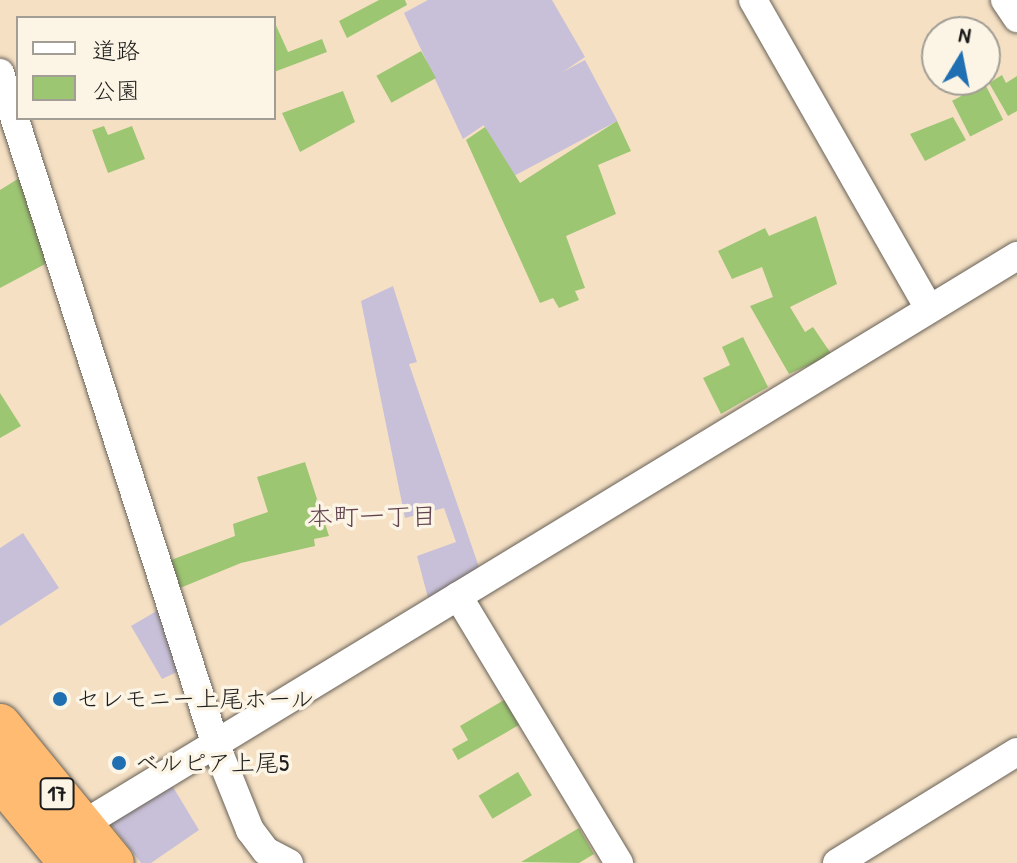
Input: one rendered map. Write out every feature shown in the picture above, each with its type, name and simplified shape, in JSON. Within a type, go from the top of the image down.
[{"type":"highway","name":"17","points":[[0,725],[76,844]]},
{"type":"highway","name":"17","points":[[0,778],[76,844],[113,863]]},
{"type":"street","points":[[753,0],[929,308]]},
{"type":"street","points":[[1005,0],[1017,18]]},
{"type":"street","points":[[0,73],[215,743],[250,830],[266,851],[289,863]]},
{"type":"street","points":[[76,844],[215,743],[1017,256]]},
{"type":"street","points":[[458,596],[619,863]]},
{"type":"street","points":[[837,863],[1017,752]]},
{"type":"shaded area","points":[[428,0],[552,0],[585,57],[463,139],[404,13]]},
{"type":"shaded area","points":[[585,60],[617,121],[511,177],[479,116]]},
{"type":"shaded area","points":[[393,286],[417,362],[409,364],[480,570],[428,598],[417,556],[456,542],[444,508],[405,518],[361,301]]},
{"type":"shaded area","points":[[23,533],[59,588],[0,626],[0,548]]},
{"type":"shaded area","points":[[160,609],[179,671],[162,679],[131,626]]},
{"type":"shaded area","points":[[170,782],[199,830],[151,863],[141,863],[110,823]]},
{"type":"green space","points":[[379,0],[405,0],[407,5],[347,38],[339,21]]},
{"type":"green space","points":[[276,25],[288,52],[322,39],[327,52],[276,71]]},
{"type":"green space","points":[[421,51],[436,78],[391,103],[376,76]]},
{"type":"green space","points":[[1001,76],[1006,83],[1017,76],[1017,111],[1008,116],[996,96],[1001,96]]},
{"type":"green space","points":[[343,91],[355,122],[300,152],[282,113]]},
{"type":"green space","points":[[961,96],[991,96],[1003,120],[970,136],[952,101]]},
{"type":"green space","points":[[953,117],[966,140],[925,161],[910,134]]},
{"type":"green space","points":[[617,121],[631,151],[598,165],[616,214],[566,236],[585,288],[575,291],[579,300],[559,308],[553,298],[540,303],[466,140],[485,127],[520,183]]},
{"type":"green space","points":[[104,126],[108,135],[132,126],[145,159],[108,173],[92,130]]},
{"type":"green space","points":[[21,177],[49,262],[0,288],[0,190]]},
{"type":"green space","points":[[816,216],[837,284],[790,307],[805,332],[813,327],[832,355],[789,374],[750,306],[773,297],[762,267],[732,279],[718,251],[765,228],[769,236]]},
{"type":"green space","points":[[743,337],[768,387],[721,414],[703,378],[730,365],[722,347]]},
{"type":"green space","points":[[0,393],[21,426],[0,438]]},
{"type":"green space","points":[[305,462],[329,536],[314,539],[315,546],[241,563],[180,588],[171,560],[235,536],[233,524],[268,512],[257,477]]},
{"type":"green space","points":[[511,696],[526,721],[458,760],[452,749],[468,740],[460,726]]},
{"type":"green space","points":[[518,772],[532,795],[492,819],[479,796]]},
{"type":"green space","points":[[579,828],[594,854],[579,863],[521,862]]},
{"type":"place","name":"セレモニー上尾ホール","points":[[60,699]]},
{"type":"place","name":"ベルピア上尾5","points":[[119,763]]},
{"type":"district","name":"本町一丁目","points":[[372,516]]}]
